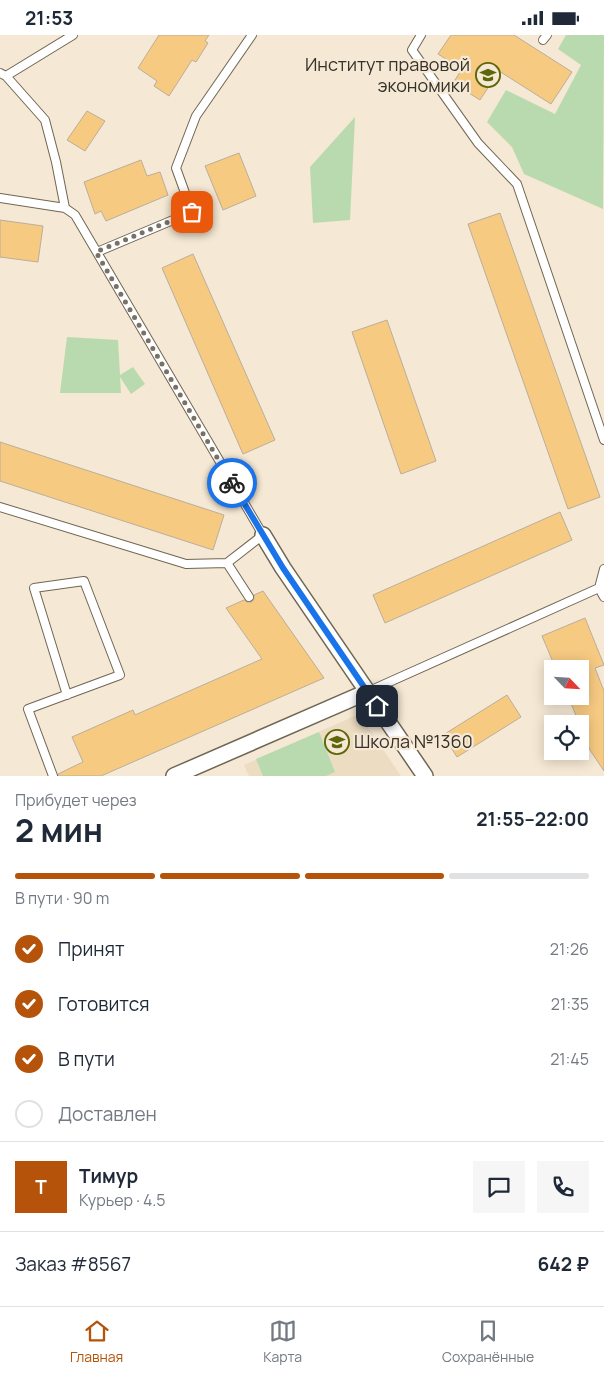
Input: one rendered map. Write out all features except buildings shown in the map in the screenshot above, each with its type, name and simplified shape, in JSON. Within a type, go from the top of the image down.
[{"type":"street","points":[[263,535],[283,568],[425,776]]},
{"type":"street","points":[[174,776],[367,692]]},
{"type":"lane","points":[[65,208],[56,162],[45,121],[3,75],[73,35]]},
{"type":"lane","points":[[96,252],[192,212],[176,168],[196,116],[252,35]]},
{"type":"lane","points":[[421,35],[412,50],[478,143],[517,184],[604,441]]},
{"type":"lane","points":[[0,198],[65,208],[75,215],[263,535],[227,563],[186,563],[0,507]]},
{"type":"lane","points":[[227,563],[249,597]]},
{"type":"lane","points":[[604,569],[602,588],[604,597]]},
{"type":"lane","points":[[53,776],[28,709],[67,695],[120,675],[84,581],[34,588],[67,695]]},
{"type":"lane","points":[[367,692],[602,588]]},
{"type":"shaded area","name":"Школа №1360","points":[[359,714],[401,776],[249,776],[244,765]]},
{"type":"green space","points":[[566,35],[604,35],[603,209],[524,174],[512,147],[487,122],[506,90],[555,114],[581,65],[558,49]]},
{"type":"green space","points":[[355,117],[350,220],[313,223],[310,167]]},
{"type":"green space","points":[[67,337],[118,340],[120,375],[133,367],[145,384],[131,394],[120,377],[121,393],[60,393]]},
{"type":"green space","points":[[319,732],[335,772],[326,776],[263,776],[256,759]]},
{"type":"way so far","points":[[192,212],[96,252],[232,483]]},
{"type":"place","name":"Институт правовой экономики","points":[[488,75]]},
{"type":"place","name":"Школа №1360","points":[[337,742]]},
{"type":"route","points":[[232,483],[283,568],[377,706]]}]
